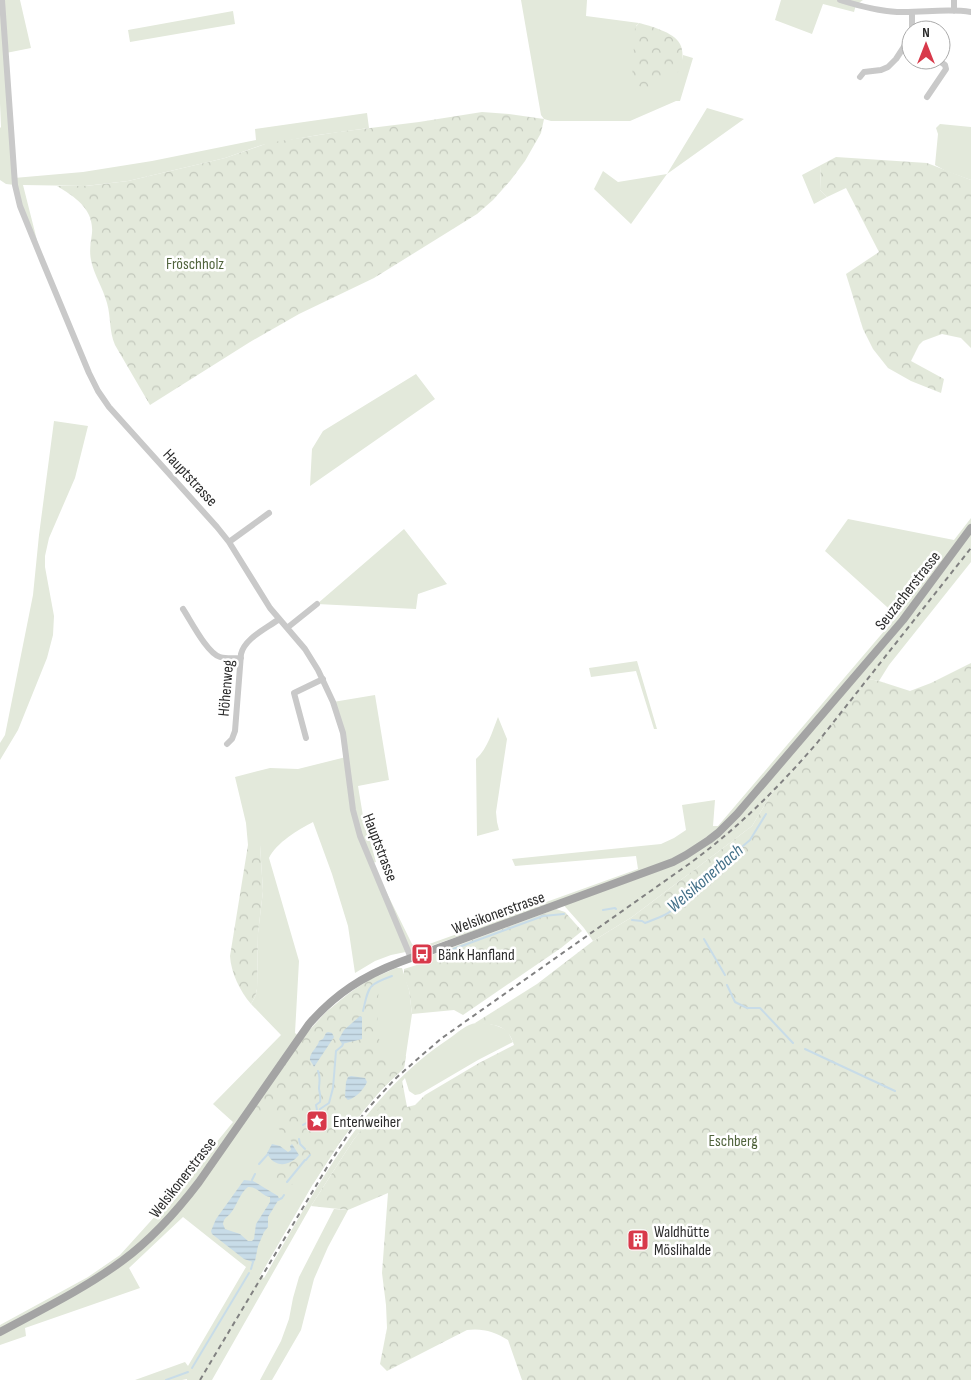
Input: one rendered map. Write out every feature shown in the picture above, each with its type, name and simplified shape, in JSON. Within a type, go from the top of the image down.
[{"type":"main road","name":"Seuzacherstrasse","points":[[862,668],[903,620],[971,528]]},
{"type":"main road","name":"Welsikonerstrasse","points":[[0,1332],[93,1280],[124,1260],[152,1236],[188,1197],[300,1037],[318,1014],[342,993],[365,977],[382,969],[660,867],[698,848],[718,833],[737,814],[862,668]]},
{"type":"street","name":"Hauptstrasse","points":[[2,0],[14,178],[20,206],[89,373],[104,401],[122,423],[204,511],[229,542],[267,604],[278,620],[288,628],[305,648],[323,679],[335,708],[342,733],[353,810],[360,836],[412,958]]},
{"type":"street","points":[[840,0],[874,9],[898,12],[971,12]]},
{"type":"street","points":[[954,0],[954,11]]},
{"type":"street","points":[[912,12],[912,20]]},
{"type":"street","points":[[860,76],[864,72],[882,70],[891,64],[901,50]]},
{"type":"street","points":[[927,97],[945,70]]},
{"type":"street","points":[[229,542],[269,514]]},
{"type":"street","points":[[288,628],[317,604]]},
{"type":"street","points":[[183,609],[208,648],[214,654],[221,657],[240,658]]},
{"type":"street","name":"Höhenweg","points":[[227,744],[232,739],[235,731],[242,651],[247,643],[278,620]]},
{"type":"street","points":[[306,738],[294,693],[323,679]]},
{"type":"green space","points":[[0,0],[20,0],[31,48],[6,53],[14,178],[83,172],[152,161],[256,140],[255,129],[367,113],[369,128],[262,145],[225,158],[128,181],[85,186],[23,185],[42,260],[15,185],[6,184],[0,180]]},
{"type":"green space","points":[[521,0],[587,0],[586,16],[639,23],[636,26],[682,60],[683,55],[693,58],[680,101],[630,121],[551,121],[544,119],[541,115]]},
{"type":"green space","points":[[781,0],[863,0],[856,5],[854,12],[823,4],[812,34],[775,20]]},
{"type":"green space","points":[[233,11],[235,24],[130,42],[128,30]]},
{"type":"green space","points":[[639,23],[673,36],[680,44],[682,50],[682,61],[676,74],[666,81],[653,86],[641,87],[632,79],[635,28]]},
{"type":"green space","points":[[707,108],[744,119],[667,174]]},
{"type":"green space","name":"Fröschholz","points":[[482,112],[544,119],[541,133],[525,161],[493,200],[477,214],[374,278],[299,314],[250,342],[150,405],[113,340],[107,303],[91,260],[92,225],[90,217],[87,210],[77,199],[57,186],[86,186],[128,181],[225,158],[268,143]]},
{"type":"green space","points":[[940,124],[971,127],[971,180],[935,165],[938,134],[936,128]]},
{"type":"green space","points":[[836,157],[927,163],[971,180],[971,348],[961,338],[942,334],[923,341],[911,361],[944,379],[941,393],[911,381],[888,368],[873,349],[863,329],[846,274],[879,252],[846,188],[827,197],[820,190],[821,165]]},
{"type":"green space","points":[[821,165],[820,190],[827,197],[814,204],[802,175]]},
{"type":"green space","points":[[603,171],[618,182],[667,174],[631,224],[594,189]]},
{"type":"green space","points":[[416,374],[435,399],[310,486],[312,449],[323,431]]},
{"type":"green space","points":[[54,421],[88,426],[75,478],[49,538],[45,556],[45,567],[54,616],[53,635],[47,658],[18,730],[0,760],[0,743],[5,735],[33,595]]},
{"type":"green space","points":[[971,518],[971,562],[889,665],[879,681],[869,679],[794,770],[772,793],[752,826],[632,917],[593,941],[560,901],[425,948],[391,955],[375,961],[355,973],[348,926],[313,822],[282,842],[269,858],[299,961],[295,1033],[300,1037],[306,1034],[327,1011],[369,980],[396,968],[402,968],[409,990],[412,1014],[404,1068],[381,1090],[340,1142],[313,1184],[260,1276],[264,1278],[322,1179],[366,1116],[419,1061],[462,1029],[476,1023],[498,1026],[506,1030],[513,1042],[420,1094],[415,1095],[409,1091],[405,1078],[354,1139],[311,1206],[212,1380],[135,1380],[185,1362],[188,1366],[246,1267],[183,1217],[129,1268],[140,1288],[25,1328],[26,1336],[0,1345],[0,1325],[88,1277],[120,1255],[167,1203],[233,1122],[213,1104],[281,1035],[251,1004],[257,989],[258,933],[263,891],[260,845],[248,845],[246,823],[235,777],[270,768],[298,769],[346,757],[333,702],[375,695],[389,780],[358,786],[363,816],[376,862],[372,863],[412,944],[418,948],[638,869],[636,856],[515,866],[512,859],[661,844],[686,830],[682,805],[715,800],[713,826],[718,826],[897,616],[825,551],[848,519],[954,540]]},
{"type":"green space","points":[[404,529],[447,584],[418,594],[416,609],[317,604]]},
{"type":"green space","points":[[637,661],[657,729],[654,729],[636,671],[591,677],[589,668]]},
{"type":"green space","name":"Eschberg","points":[[971,663],[971,1380],[522,1380],[508,1340],[484,1330],[467,1330],[387,1371],[380,1364],[387,1328],[382,1273],[388,1193],[348,1210],[311,1206],[354,1139],[402,1080],[407,1107],[415,1105],[425,1095],[514,1045],[508,1033],[499,1026],[475,1023],[537,984],[593,941],[632,917],[752,826],[772,793],[794,770],[869,679],[910,691]]},
{"type":"green space","points":[[498,717],[507,739],[496,812],[499,830],[477,836],[476,759],[487,745]]},
{"type":"green space","points":[[248,845],[260,845],[263,891],[258,933],[257,989],[251,1004],[237,981],[232,969],[230,956]]},
{"type":"green space","points":[[556,909],[565,912],[582,931],[561,948],[463,1015],[454,1010],[412,1014],[404,969],[426,962],[432,955]]},
{"type":"green space","name":"Entenweiher","points":[[379,975],[377,1034],[386,1056],[406,1056],[404,1068],[364,1110],[340,1142],[313,1184],[310,1182],[316,1168],[310,1164],[292,1185],[286,1182],[280,1185],[276,1182],[274,1163],[282,1164],[289,1162],[300,1153],[275,1125],[282,1116],[271,1108],[264,1117],[250,1109],[292,1052],[322,1017],[358,987]],"holes":[[[361,1016],[363,1033],[350,1042],[343,1044],[340,1038],[346,1029]],[[323,1037],[334,1037],[314,1067],[311,1061],[318,1042]],[[346,1079],[366,1084],[354,1098],[348,1100],[345,1097]]]},
{"type":"green space","points":[[334,1209],[348,1210],[328,1247],[314,1279],[301,1330],[272,1380],[260,1380],[281,1341],[289,1319],[299,1277]]},
{"type":"water","points":[[360,1016],[362,1017],[362,1039],[342,1044],[339,1039],[344,1030]]},
{"type":"water","points":[[328,1032],[332,1033],[334,1037],[314,1067],[310,1060],[311,1055],[319,1041]]},
{"type":"water","points":[[348,1077],[365,1078],[367,1082],[359,1093],[348,1100],[345,1097],[346,1082]]},
{"type":"water","name":"Entenweiher","points":[[272,1144],[280,1146],[288,1152],[291,1150],[290,1146],[292,1144],[299,1155],[286,1164],[278,1163],[270,1158],[267,1153]]},
{"type":"water","points":[[244,1180],[253,1181],[278,1196],[279,1199],[268,1217],[268,1227],[258,1246],[255,1261],[253,1262],[244,1259],[212,1234],[211,1231],[216,1219]],"holes":[[[248,1187],[270,1197],[270,1202],[256,1224],[254,1239],[248,1241],[240,1234],[225,1229],[223,1224],[242,1193]]]},
{"type":"waterway","name":"Welsikonerbach","points":[[632,920],[645,923],[661,917],[675,908],[681,898],[693,894],[704,879],[750,840],[766,814]]},
{"type":"waterway","name":"Welsikonerbach","points":[[603,910],[616,909]]},
{"type":"waterway","name":"Welsikonerbach","points":[[448,951],[543,916],[564,914]]},
{"type":"waterway","points":[[704,939],[725,975]]},
{"type":"waterway","name":"Welsikonerbach","points":[[363,1011],[368,991],[373,984],[392,976]]},
{"type":"waterway","points":[[727,985],[735,1002],[747,1008],[760,1008],[793,1043]]},
{"type":"waterway","name":"Welsikonerbach","points":[[303,1125],[318,1116],[320,1109],[329,1103],[333,1088],[336,1051],[343,1044]]},
{"type":"waterway","points":[[805,1049],[895,1091]]},
{"type":"waterway","points":[[318,1071],[320,1078],[320,1102],[316,1105],[318,1115]]},
{"type":"waterway","name":"Welsikonerbach","points":[[299,1139],[300,1144],[305,1149]]},
{"type":"waterway","points":[[259,1164],[268,1154]]},
{"type":"waterway","name":"Welsikonerbach","points":[[306,1160],[310,1155]]},
{"type":"waterway","name":"Welsikonerbach","points":[[287,1182],[305,1160]]},
{"type":"waterway","points":[[252,1180],[255,1174]]},
{"type":"waterway","name":"Welsikonerbach","points":[[278,1200],[284,1195]]},
{"type":"waterway","name":"Welsikonerbach","points":[[251,1269],[253,1262]]},
{"type":"waterway","name":"Welsikonerbach","points":[[192,1368],[249,1273]]},
{"type":"waterway","name":"Welsikonerbach","points":[[166,1380],[188,1372]]},
{"type":"railway","points":[[200,1380],[329,1164],[353,1127],[395,1079],[442,1038],[707,851],[740,822],[772,792],[817,743],[971,548]]},
{"type":"place","name":"Bänk Hanfland","points":[[422,954]]},
{"type":"place","name":"Entenweiher","points":[[317,1121]]},
{"type":"place","name":"Waldhütte Möslihalde","points":[[638,1240]]}]
